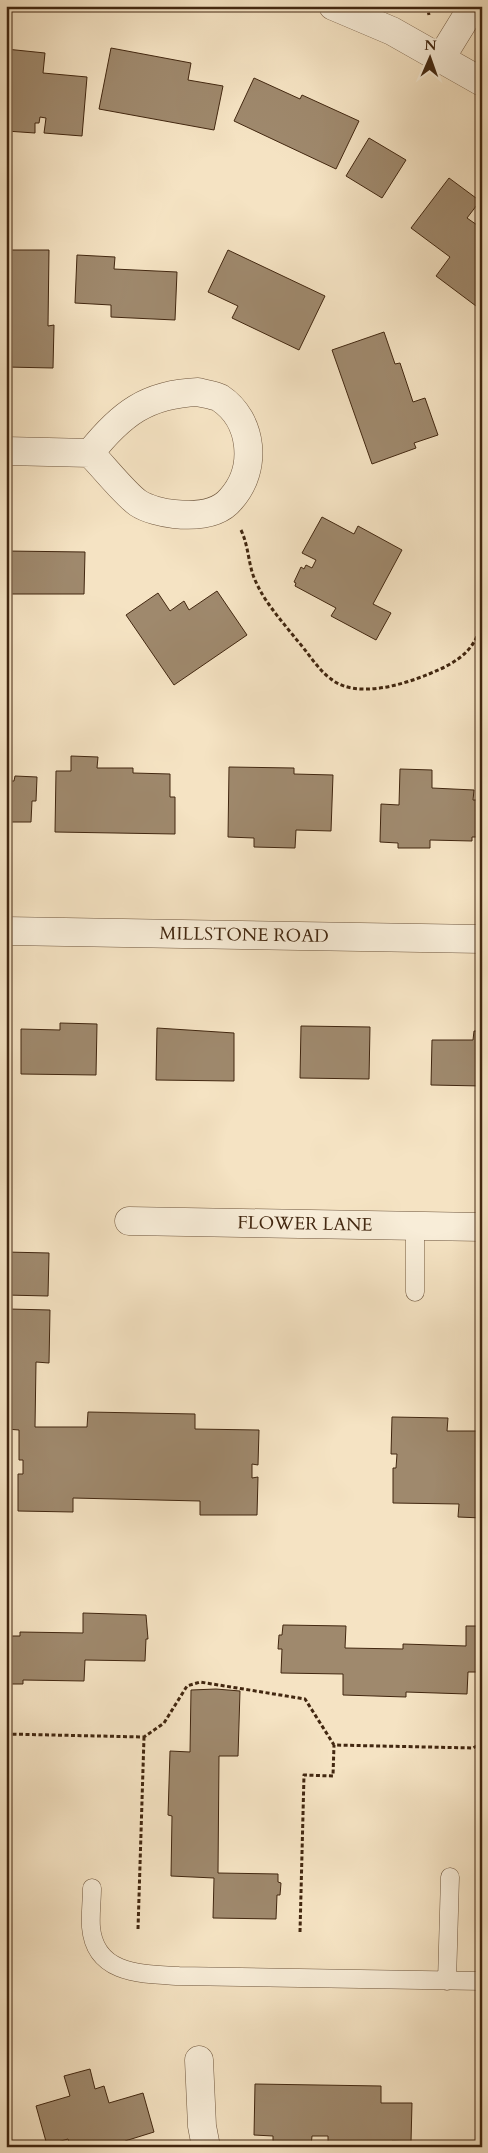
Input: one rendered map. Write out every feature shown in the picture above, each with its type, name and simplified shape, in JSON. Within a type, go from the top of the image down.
[{"type":"street","points":[[333,6],[392,31],[482,82]]},
{"type":"street","points":[[441,58],[473,6]]},
{"type":"street","points":[[6,451],[90,453],[138,503],[164,513],[188,515],[211,512],[231,500],[241,482],[249,456],[247,432],[234,410],[218,397],[198,392],[173,393],[141,405],[108,430],[90,453]]},
{"type":"street","name":"MILLSTONE ROAD","points":[[6,931],[482,939]]},
{"type":"street","name":"FLOWER LANE","points":[[129,1221],[482,1227]]},
{"type":"street","points":[[199,2060],[202,2126],[206,2147]]},
{"type":"lane","points":[[415,1292],[416,1226]]},
{"type":"lane","points":[[447,1981],[450,1877]]},
{"type":"lane","points":[[92,1888],[91,1928],[97,1947],[108,1963],[133,1973],[178,1976],[482,1981]]},
{"type":"path","points":[[427,6],[429,16]]},
{"type":"path","points":[[220,506],[240,529],[247,543],[254,578],[265,601],[331,680],[353,689],[388,687],[427,675],[454,663],[475,644],[482,617]]},
{"type":"path","points":[[6,1734],[144,1737],[164,1723],[187,1686],[200,1682],[305,1699],[334,1745],[333,1776],[304,1775],[300,1932]]},
{"type":"path","points":[[138,1929],[144,1737]]},
{"type":"path","points":[[334,1745],[473,1748],[482,1743]]},
{"type":"building","points":[[111,48],[191,63],[188,80],[223,86],[214,130],[99,109]]},
{"type":"building","points":[[6,49],[45,53],[43,73],[87,77],[82,136],[44,133],[46,118],[40,117],[39,123],[35,123],[35,133],[6,131]]},
{"type":"building","points":[[254,78],[300,99],[302,95],[359,121],[336,169],[234,121]]},
{"type":"building","points":[[369,138],[406,160],[382,198],[346,176]]},
{"type":"building","points":[[449,178],[480,201],[467,218],[477,225],[479,222],[482,225],[482,298],[476,306],[436,276],[450,257],[411,228]]},
{"type":"building","points":[[9,250],[49,250],[48,326],[54,325],[53,368],[6,367],[6,270],[8,270]]},
{"type":"building","points":[[228,250],[325,296],[299,350],[232,318],[238,306],[208,292]]},
{"type":"building","points":[[77,255],[115,257],[114,269],[177,272],[175,320],[111,317],[111,305],[75,303]]},
{"type":"building","points":[[384,332],[395,364],[400,363],[413,402],[425,398],[438,435],[414,443],[416,448],[372,464],[332,350]]},
{"type":"building","points":[[322,517],[354,534],[358,526],[402,550],[373,604],[391,613],[376,640],[331,616],[336,608],[295,586],[296,583],[294,582],[301,567],[304,569],[306,565],[312,568],[316,560],[302,553]]},
{"type":"building","points":[[6,551],[85,552],[84,594],[6,594]]},
{"type":"building","points":[[217,591],[247,635],[174,685],[126,615],[158,593],[170,611],[184,601],[189,610]]},
{"type":"building","points":[[71,756],[98,757],[97,768],[133,768],[133,773],[170,774],[170,797],[175,797],[175,834],[55,832],[56,771],[71,771]]},
{"type":"building","points":[[229,767],[294,768],[294,774],[333,775],[331,831],[296,830],[295,848],[254,847],[254,838],[228,837]]},
{"type":"building","points":[[400,769],[432,770],[432,788],[474,790],[473,800],[482,800],[482,837],[472,837],[472,841],[430,840],[430,848],[398,848],[398,843],[380,842],[381,804],[399,805]]},
{"type":"building","points":[[15,776],[37,777],[36,801],[32,801],[31,822],[6,822],[6,781],[14,781]]},
{"type":"building","points":[[60,1023],[97,1024],[96,1075],[21,1074],[21,1029],[60,1030]]},
{"type":"building","points":[[301,1026],[370,1027],[369,1079],[300,1078]]},
{"type":"building","points":[[157,1028],[234,1033],[234,1081],[156,1080]]},
{"type":"building","points":[[474,1031],[482,1031],[482,1086],[431,1085],[432,1040],[473,1040]]},
{"type":"building","points":[[6,1252],[49,1253],[48,1296],[6,1295]]},
{"type":"building","points":[[9,1309],[50,1310],[49,1363],[36,1362],[35,1427],[87,1427],[88,1412],[195,1414],[195,1429],[259,1430],[258,1465],[252,1464],[252,1478],[258,1477],[257,1515],[200,1515],[200,1501],[73,1498],[73,1512],[18,1511],[18,1474],[23,1474],[23,1460],[19,1460],[19,1430],[6,1429],[6,1314],[10,1314]]},
{"type":"building","points":[[392,1417],[448,1418],[447,1431],[482,1431],[482,1518],[458,1517],[459,1504],[393,1503],[393,1468],[396,1468],[397,1454],[391,1454]]},
{"type":"building","points":[[83,1613],[146,1615],[148,1639],[146,1639],[145,1661],[85,1660],[84,1681],[23,1680],[23,1684],[6,1684],[6,1636],[20,1636],[20,1632],[83,1633]]},
{"type":"building","points":[[283,1625],[346,1626],[345,1648],[403,1649],[403,1644],[466,1646],[466,1626],[482,1626],[482,1672],[468,1672],[467,1694],[406,1692],[406,1697],[343,1695],[343,1674],[281,1673],[282,1649],[278,1649],[279,1635],[282,1635]]},
{"type":"building","points":[[216,1689],[240,1691],[238,1756],[219,1756],[218,1873],[278,1874],[278,1882],[281,1883],[280,1895],[277,1895],[276,1919],[213,1918],[214,1878],[171,1876],[172,1816],[168,1815],[170,1751],[190,1752],[191,1690]]},
{"type":"building","points":[[90,2069],[95,2089],[104,2086],[109,2103],[143,2093],[154,2132],[125,2141],[127,2147],[71,2147],[68,2139],[47,2145],[36,2106],[70,2096],[64,2076]]},
{"type":"building","points":[[255,2084],[381,2086],[381,2103],[412,2103],[411,2142],[392,2141],[392,2147],[328,2147],[328,2136],[312,2136],[311,2147],[273,2147],[273,2136],[254,2135]]}]
